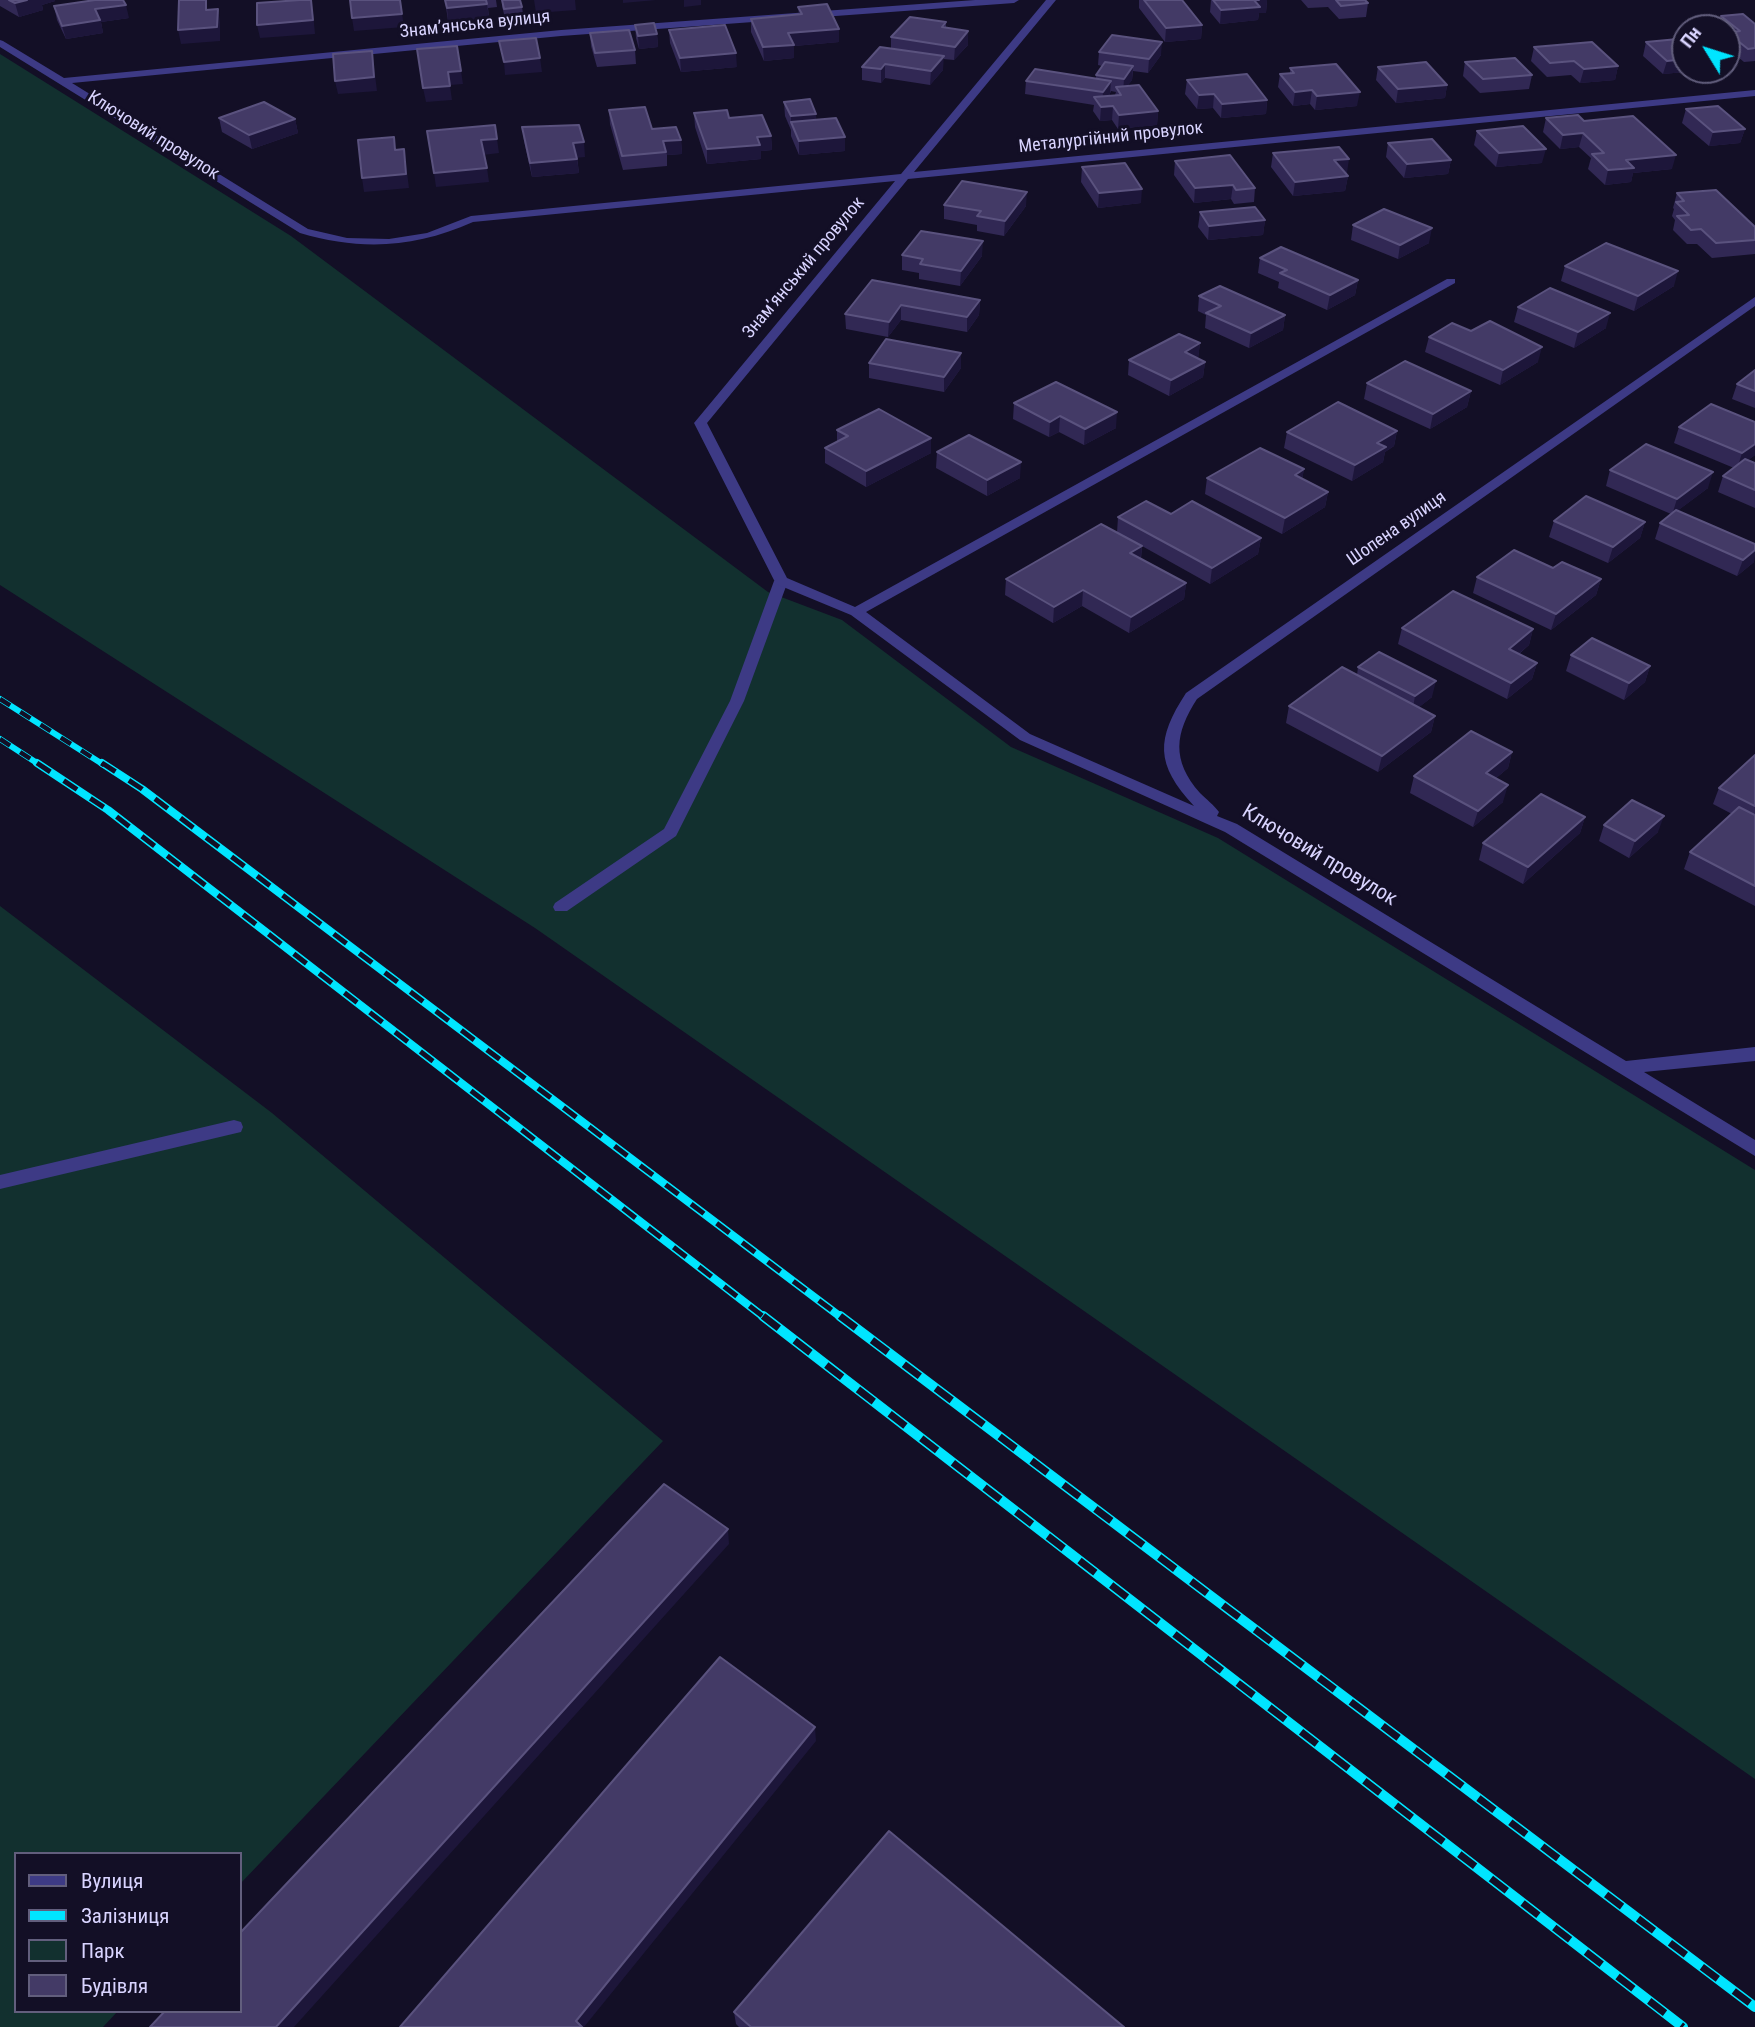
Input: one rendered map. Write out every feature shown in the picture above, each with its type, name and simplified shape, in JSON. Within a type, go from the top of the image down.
[{"type":"street","name":"Знам’янська вулиця","points":[[66,81],[588,30],[1014,0]]},
{"type":"street","name":"Знам’янський провулок","points":[[781,582],[700,423],[1051,0]]},
{"type":"street","name":"Ключовий провулок","points":[[0,43],[66,81],[304,231],[332,241],[369,245],[408,242],[444,232],[471,219]]},
{"type":"street","name":"Металургійний провулок","points":[[471,219],[1755,93]]},
{"type":"street","points":[[856,612],[1451,281]]},
{"type":"street","name":"Шопена вулиця","points":[[1230,828],[1192,797],[1173,762],[1173,726],[1191,696],[1755,301]]},
{"type":"street","name":"Ключовий провулок","points":[[781,582],[856,612],[1025,737],[1230,828],[1755,1149]]},
{"type":"street","points":[[561,907],[670,832],[737,701],[781,582]]},
{"type":"street","points":[[1623,1068],[1755,1054]]},
{"type":"street","points":[[0,1182],[234,1127]]},
{"type":"green space","points":[[0,54],[291,236],[768,592],[842,620],[1011,747],[1218,838],[1755,1170],[1755,1779],[535,928],[0,585]]},
{"type":"green space","points":[[0,906],[272,1113],[663,1441],[242,1882],[242,1852],[14,1852],[14,2013],[116,2013],[103,2027],[0,2027]]},
{"type":"building","points":[[95,0],[123,0],[126,5],[95,9],[100,20],[62,26],[54,6]]},
{"type":"building","points":[[179,0],[206,0],[206,10],[218,9],[217,27],[178,30]]},
{"type":"building","points":[[311,0],[313,20],[257,25],[257,3]]},
{"type":"building","points":[[350,0],[400,0],[402,14],[352,18]]},
{"type":"building","points":[[445,0],[486,0],[487,4],[447,8]]},
{"type":"building","points":[[502,0],[520,0],[522,7],[504,9]]},
{"type":"building","points":[[1144,0],[1182,0],[1202,25],[1166,28]]},
{"type":"building","points":[[1213,0],[1254,0],[1260,7],[1221,10]]},
{"type":"building","points":[[1336,0],[1365,0],[1368,3],[1341,6]]},
{"type":"building","points":[[827,4],[839,29],[788,33],[794,45],[763,47],[751,19],[802,14],[798,7]]},
{"type":"building","points":[[1741,14],[1755,24],[1755,48],[1748,49],[1741,43]]},
{"type":"building","points":[[910,17],[946,22],[942,27],[968,31],[955,47],[891,37]]},
{"type":"building","points":[[654,23],[657,34],[638,36],[635,25]]},
{"type":"building","points":[[725,25],[736,53],[680,58],[669,30]]},
{"type":"building","points":[[629,30],[635,50],[595,53],[590,33]]},
{"type":"building","points":[[1112,35],[1162,42],[1149,59],[1099,52]]},
{"type":"building","points":[[536,38],[540,58],[504,62],[499,41]]},
{"type":"building","points":[[1671,40],[1671,61],[1667,61],[1646,42]]},
{"type":"building","points":[[1592,42],[1618,66],[1584,69],[1574,61],[1550,63],[1534,47]]},
{"type":"building","points":[[457,46],[461,71],[448,72],[450,86],[423,88],[417,49]]},
{"type":"building","points":[[880,47],[944,56],[931,71],[885,64],[881,69],[862,67]]},
{"type":"building","points":[[372,51],[374,77],[335,81],[333,54]]},
{"type":"building","points":[[1515,58],[1532,75],[1483,79],[1465,62]]},
{"type":"building","points":[[1105,62],[1133,66],[1124,79],[1096,75]]},
{"type":"building","points":[[1426,62],[1447,85],[1398,89],[1378,67]]},
{"type":"building","points":[[1336,64],[1360,92],[1317,96],[1312,90],[1295,92],[1280,74],[1294,73],[1290,68]]},
{"type":"building","points":[[1035,69],[1111,81],[1103,92],[1026,81]]},
{"type":"building","points":[[1247,74],[1267,100],[1222,104],[1214,94],[1199,95],[1187,80]]},
{"type":"building","points":[[1139,85],[1158,111],[1119,115],[1113,106],[1101,107],[1094,97],[1121,95],[1116,87]]},
{"type":"building","points":[[810,99],[816,114],[791,116],[784,102]]},
{"type":"building","points":[[264,102],[295,119],[249,135],[219,118]]},
{"type":"building","points":[[1718,106],[1745,129],[1713,132],[1686,109]]},
{"type":"building","points":[[645,107],[652,129],[676,127],[681,140],[663,141],[666,152],[622,156],[609,110]]},
{"type":"building","points":[[727,110],[729,118],[762,115],[771,136],[757,137],[760,145],[707,149],[694,113]]},
{"type":"building","points":[[1578,115],[1584,121],[1633,116],[1676,155],[1626,160],[1634,168],[1608,170],[1592,154],[1604,153],[1583,133],[1563,135],[1546,118]]},
{"type":"building","points":[[836,118],[845,137],[799,141],[791,122]]},
{"type":"building","points":[[495,125],[497,139],[481,140],[487,168],[434,173],[427,131]]},
{"type":"building","points":[[579,125],[584,142],[573,143],[577,159],[530,163],[522,127]]},
{"type":"building","points":[[1523,126],[1546,149],[1499,153],[1477,131]]},
{"type":"building","points":[[394,137],[395,150],[404,149],[406,174],[362,178],[358,140]]},
{"type":"building","points":[[1432,139],[1451,160],[1407,164],[1388,143]]},
{"type":"building","points":[[1339,147],[1349,159],[1334,160],[1348,176],[1295,182],[1273,153]]},
{"type":"building","points":[[1230,155],[1255,188],[1236,190],[1233,185],[1195,188],[1175,161]]},
{"type":"building","points":[[1125,163],[1142,189],[1099,193],[1082,167]]},
{"type":"building","points":[[962,181],[1027,192],[1005,221],[977,216],[981,211],[944,205]]},
{"type":"building","points":[[1716,190],[1755,227],[1755,240],[1716,243],[1701,229],[1691,230],[1677,216],[1689,215],[1676,202],[1684,201],[1677,193]]},
{"type":"building","points":[[1255,207],[1265,220],[1209,226],[1200,212]]},
{"type":"building","points":[[1384,209],[1432,228],[1400,245],[1353,225]]},
{"type":"building","points":[[921,231],[983,241],[961,271],[920,264],[923,259],[902,255]]},
{"type":"building","points":[[1606,243],[1678,271],[1638,296],[1565,266]]},
{"type":"building","points":[[1281,247],[1358,280],[1330,295],[1280,273],[1287,270],[1260,258]]},
{"type":"building","points":[[872,280],[980,300],[967,317],[901,305],[889,322],[845,314]]},
{"type":"building","points":[[1220,286],[1285,315],[1251,333],[1206,313],[1221,306],[1199,296]]},
{"type":"building","points":[[1550,288],[1610,313],[1578,332],[1518,307]]},
{"type":"building","points":[[1490,321],[1542,347],[1503,370],[1429,337],[1452,323],[1471,331]]},
{"type":"building","points":[[1179,334],[1200,343],[1185,352],[1205,362],[1171,380],[1129,360]]},
{"type":"building","points":[[886,339],[961,353],[944,377],[869,363]]},
{"type":"building","points":[[1405,361],[1471,391],[1433,414],[1367,383]]},
{"type":"building","points":[[1755,370],[1755,391],[1737,384]]},
{"type":"building","points":[[1056,382],[1117,412],[1085,429],[1060,416],[1050,422],[1014,403]]},
{"type":"building","points":[[1338,402],[1397,431],[1377,443],[1386,447],[1355,465],[1287,432]]},
{"type":"building","points":[[1711,404],[1755,422],[1755,444],[1742,453],[1679,427]]},
{"type":"building","points":[[879,409],[931,438],[866,471],[825,448],[848,436],[837,430]]},
{"type":"building","points":[[969,435],[1021,462],[987,480],[937,452]]},
{"type":"building","points":[[1646,444],[1713,472],[1677,499],[1610,470]]},
{"type":"building","points":[[1260,448],[1304,469],[1295,475],[1328,492],[1285,518],[1207,478]]},
{"type":"building","points":[[1745,459],[1755,463],[1755,490],[1723,476]]},
{"type":"building","points":[[1586,496],[1645,522],[1613,547],[1554,521]]},
{"type":"building","points":[[1146,501],[1171,514],[1192,501],[1261,538],[1212,568],[1118,517]]},
{"type":"building","points":[[1676,510],[1755,544],[1755,550],[1743,560],[1660,523]]},
{"type":"building","points":[[1101,524],[1142,546],[1130,553],[1186,583],[1131,617],[1083,590],[1054,607],[1006,579]]},
{"type":"building","points":[[1514,550],[1553,568],[1562,562],[1601,579],[1556,614],[1477,577]]},
{"type":"building","points":[[1453,591],[1533,629],[1509,649],[1537,663],[1511,683],[1402,628]]},
{"type":"building","points":[[1592,638],[1650,666],[1629,683],[1571,655]]},
{"type":"building","points":[[1379,652],[1436,681],[1415,696],[1358,667]]},
{"type":"building","points":[[1342,667],[1435,716],[1382,756],[1289,706]]},
{"type":"building","points":[[1471,731],[1512,752],[1486,773],[1508,785],[1478,811],[1414,776]]},
{"type":"building","points":[[1755,755],[1755,806],[1719,788]]},
{"type":"building","points":[[1541,794],[1585,817],[1528,867],[1483,843]]},
{"type":"building","points":[[1632,800],[1664,816],[1635,841],[1604,825]]},
{"type":"building","points":[[1739,807],[1755,815],[1755,886],[1690,852]]},
{"type":"building","points":[[664,1484],[728,1529],[276,2027],[150,2027],[163,2013],[242,2013],[242,1931]]},
{"type":"building","points":[[720,1657],[815,1727],[576,2021],[582,2027],[400,2027]]},
{"type":"building","points":[[889,1831],[1124,2027],[751,2027],[734,2012]]},
{"type":"railway","points":[[0,699],[104,765]]},
{"type":"railway","points":[[0,739],[40,765]]},
{"type":"railway","points":[[37,763],[108,810],[765,1318]]},
{"type":"railway","points":[[102,763],[142,789],[842,1318]]},
{"type":"railway","points":[[763,1316],[1683,2027]]},
{"type":"railway","points":[[840,1316],[1755,2007]]}]
